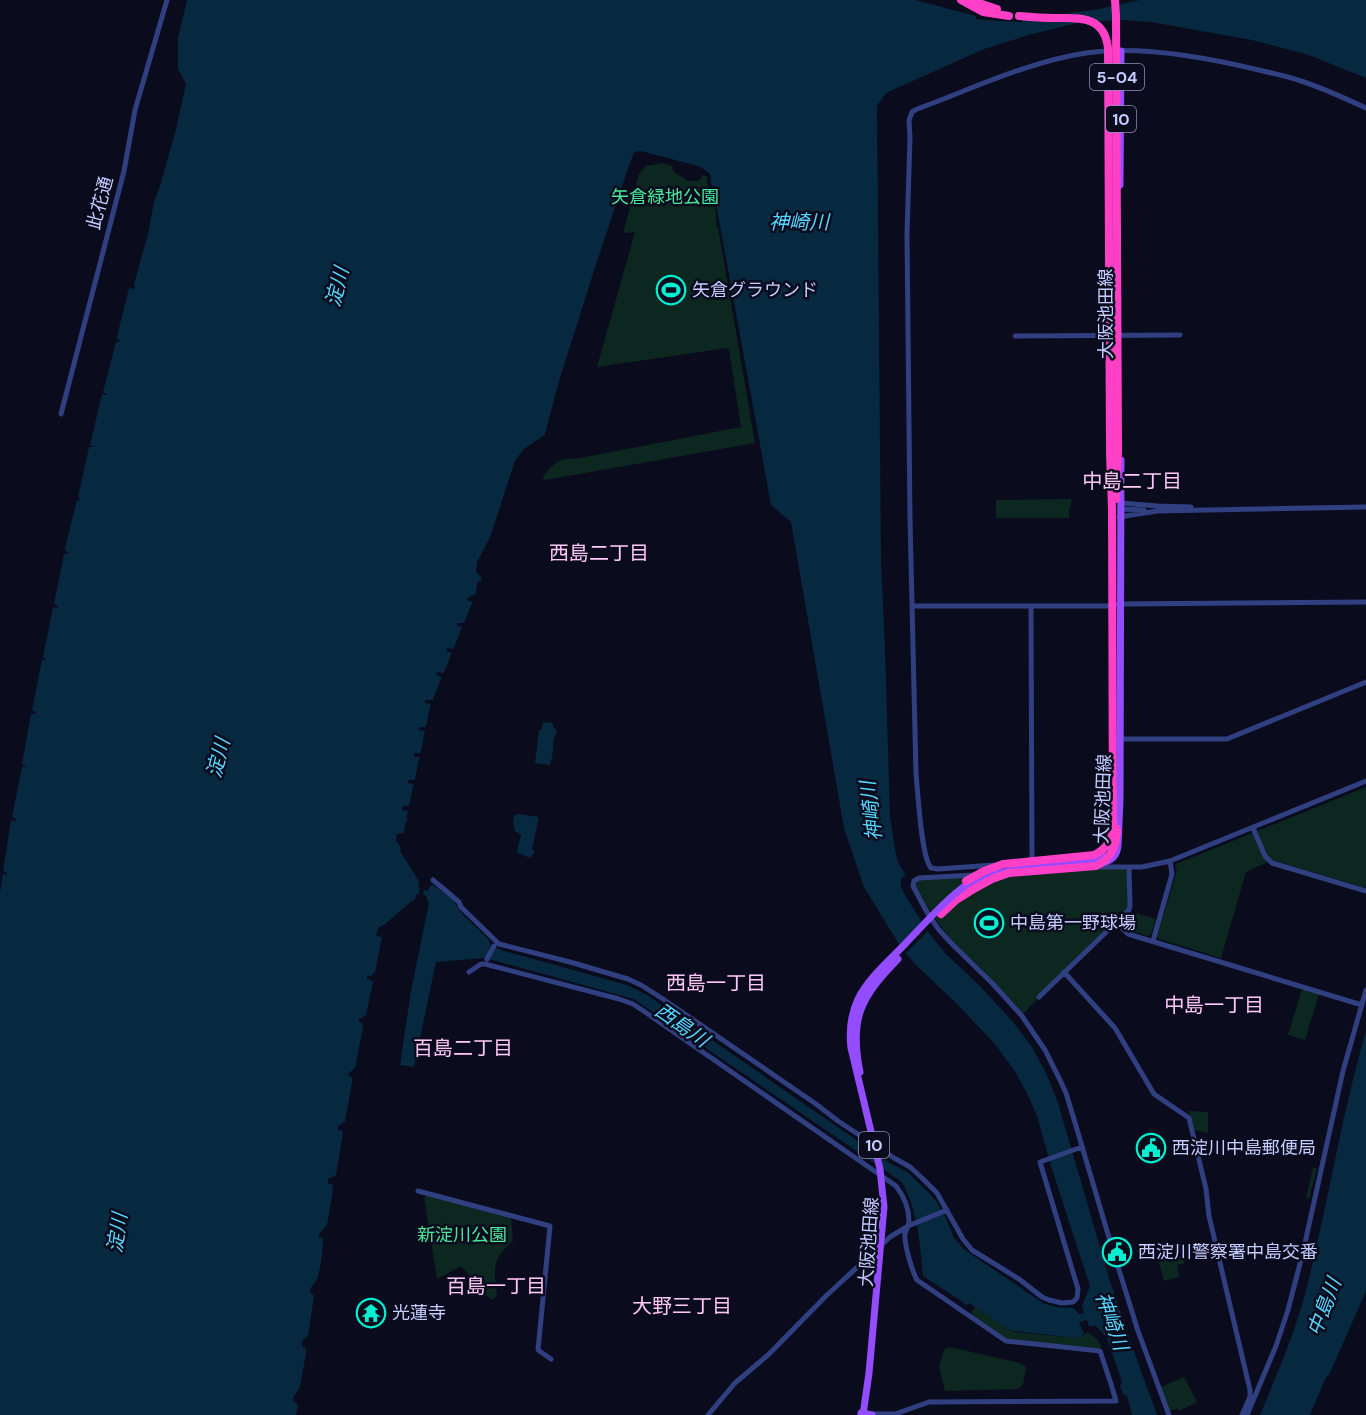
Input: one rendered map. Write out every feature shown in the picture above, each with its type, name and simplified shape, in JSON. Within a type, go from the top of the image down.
[{"type":"highway","points":[[961,0],[983,12],[1009,16]]},
{"type":"highway","points":[[970,0],[997,9]]},
{"type":"highway","name":"5-04","points":[[1115,0],[1117,154]]},
{"type":"highway","points":[[1019,16],[1085,19],[1098,26],[1106,37],[1109,60],[1114,460],[1108,493]]},
{"type":"highway","points":[[941,911],[961,884],[984,871],[1017,862],[1094,855],[1106,846],[1112,834],[1110,453],[1114,196],[1117,154]]},
{"type":"highway","points":[[941,911],[980,885],[998,877],[1015,873],[1096,866],[1109,856],[1116,842],[1117,154]]},
{"type":"highway","points":[[1112,303],[1114,335]]},
{"type":"main road","name":"大阪池田線","points":[[1060,864],[1107,862],[1112,859],[1118,846],[1121,510],[1104,51]]},
{"type":"main road","name":"大阪池田線","points":[[867,1415],[889,1207],[885,1168],[859,1064],[856,1042],[857,1023],[865,999],[877,981],[941,911],[969,887],[989,876],[1012,869],[1099,859],[1104,856],[1111,841],[1108,493],[1121,51]]},
{"type":"street","name":"此花通","points":[[61,414],[124,171],[135,110],[167,0]]},
{"type":"street","points":[[1082,856],[938,869],[931,868],[927,862],[916,774],[910,519],[907,233],[909,117],[917,109],[1015,72],[1054,59],[1104,51],[1195,58],[1239,65],[1298,80],[1366,108]]},
{"type":"street","points":[[1015,336],[1180,335]]},
{"type":"street","points":[[1108,493],[1113,506],[1121,510],[1223,508]]},
{"type":"street","points":[[1109,519],[1121,510],[1158,506],[1366,507]]},
{"type":"street","points":[[913,606],[1366,602]]},
{"type":"street","points":[[1031,606],[1032,859]]},
{"type":"street","points":[[1110,739],[1227,739],[1366,682]]},
{"type":"street","points":[[1169,1415],[1136,1324],[1080,1147],[1066,1093],[1034,1033],[1009,1001],[939,930],[913,884],[919,878],[1084,867],[1151,866],[1170,861],[1366,781]]},
{"type":"street","points":[[1253,828],[1265,856],[1272,863],[1366,891]]},
{"type":"street","points":[[1153,941],[1172,874],[1170,861]]},
{"type":"street","points":[[1039,997],[1130,908],[1129,867]]},
{"type":"street","points":[[433,880],[459,902],[461,907],[499,944],[628,979],[663,999],[838,1121],[910,1167],[937,1193],[963,1239],[972,1250],[1019,1279],[1042,1297],[1062,1303],[1073,1302],[1077,1298],[1078,1289],[1040,1162],[1080,1147]]},
{"type":"street","points":[[1117,922],[1128,934],[1362,1005]]},
{"type":"street","points":[[487,959],[494,946]]},
{"type":"street","points":[[469,972],[485,964],[633,1004],[891,1182],[901,1192],[906,1203],[910,1223],[905,1235],[910,1263],[917,1280],[1006,1341],[1100,1351],[1116,1401],[929,1402],[895,1414],[867,1415]]},
{"type":"street","points":[[1064,972],[1115,1028],[1154,1094],[1188,1118],[1250,1390],[1250,1396],[1242,1415]]},
{"type":"street","points":[[1247,1415],[1276,1346],[1288,1310],[1343,1071],[1366,990]]},
{"type":"street","points":[[418,1191],[550,1226],[538,1350],[551,1359]]},
{"type":"street","points":[[708,1415],[735,1383],[774,1349],[869,1255],[890,1237],[908,1226],[946,1210]]},
{"type":"green space","name":"矢倉緑地公園","points":[[662,163],[708,177],[755,443],[545,480],[542,478],[549,469],[564,459],[575,459],[741,427],[727,348],[597,367],[635,232],[623,233],[639,174],[646,166]]},
{"type":"green space","points":[[1072,499],[1069,518],[996,518],[996,500]]},
{"type":"green space","points":[[1366,787],[1366,888],[1272,860],[1246,872],[1221,958],[1159,939],[1157,936],[1177,871],[1176,864]]},
{"type":"green space","points":[[1115,868],[1127,871],[1128,909],[1119,917],[1116,914],[1107,914],[1107,928],[1023,1014],[944,931],[915,885],[919,880]]},
{"type":"green space","points":[[1131,912],[1156,919],[1151,934],[1148,936],[1129,930],[1123,924],[1124,919]]},
{"type":"green space","points":[[1302,989],[1319,994],[1305,1040],[1288,1035]]},
{"type":"green space","points":[[1188,1111],[1208,1112],[1208,1133],[1194,1130]]},
{"type":"green space","points":[[1313,1167],[1317,1169],[1309,1199],[1306,1198]]},
{"type":"green space","name":"新淀川公園","points":[[427,1195],[511,1217],[513,1241],[497,1260],[495,1272],[497,1296],[491,1300],[461,1266],[437,1279],[424,1198]]},
{"type":"green space","points":[[1180,1243],[1185,1263],[1177,1265],[1179,1277],[1164,1281],[1155,1248]]},
{"type":"green space","points":[[975,1307],[1014,1332],[1078,1338],[1088,1332],[1097,1339],[1101,1346],[1100,1349],[1007,1339],[970,1315]]},
{"type":"green space","points":[[949,1347],[1020,1363],[1026,1367],[1023,1385],[1018,1389],[945,1391],[939,1367],[944,1350]]},
{"type":"green space","points":[[1184,1377],[1197,1402],[1179,1411],[1177,1408],[1171,1411],[1161,1387]]},
{"type":"water","points":[[187,0],[1366,0],[1366,78],[1309,55],[1252,40],[1151,22],[1122,20],[1082,22],[984,49],[886,93],[877,106],[881,561],[890,817],[898,862],[906,876],[902,877],[901,887],[929,933],[946,954],[1013,1022],[1032,1047],[1047,1075],[1058,1103],[1109,1278],[1157,1415],[1132,1415],[1127,1396],[1123,1394],[1120,1386],[1122,1382],[1107,1338],[1096,1326],[1089,1326],[1087,1320],[1079,1322],[1084,1334],[1078,1338],[1013,1331],[969,1303],[967,1305],[923,1276],[915,1216],[902,1182],[634,999],[485,958],[436,962],[414,1067],[400,1065],[411,991],[429,903],[423,894],[424,890],[428,891],[433,885],[452,899],[463,915],[488,939],[491,946],[627,985],[647,995],[888,1162],[907,1172],[936,1201],[954,1238],[965,1250],[1043,1303],[1056,1307],[1074,1308],[1079,1314],[1084,1313],[1082,1306],[1090,1286],[1037,1116],[1027,1093],[995,1044],[900,946],[864,887],[844,828],[791,522],[771,505],[711,179],[701,167],[641,151],[634,153],[595,268],[558,385],[545,435],[524,449],[515,461],[490,538],[480,557],[476,572],[482,577],[481,581],[478,582],[476,594],[467,600],[473,602],[464,623],[458,623],[457,626],[462,627],[454,649],[447,648],[446,651],[452,653],[444,673],[437,672],[436,675],[442,677],[433,700],[425,700],[425,703],[431,704],[426,727],[419,727],[419,730],[425,731],[421,753],[414,753],[414,757],[420,757],[415,780],[408,780],[408,783],[414,784],[409,806],[403,806],[402,810],[408,811],[408,820],[404,833],[397,834],[396,840],[401,848],[400,851],[419,881],[420,889],[415,900],[378,928],[376,936],[382,937],[375,972],[367,976],[367,979],[373,982],[366,1015],[359,1019],[363,1027],[355,1068],[348,1076],[352,1077],[352,1082],[345,1122],[338,1126],[338,1130],[342,1130],[343,1134],[336,1175],[328,1179],[328,1184],[332,1184],[333,1190],[327,1225],[319,1234],[319,1238],[323,1237],[322,1258],[317,1279],[310,1292],[314,1296],[308,1336],[302,1341],[306,1353],[300,1387],[293,1400],[298,1405],[296,1415],[0,1415],[0,892],[3,874],[7,875],[3,871],[11,820],[16,819],[12,817],[22,767],[26,766],[22,764],[31,714],[36,712],[32,710],[42,660],[46,660],[43,657],[53,607],[58,606],[54,604],[64,554],[68,554],[65,548],[77,500],[81,501],[78,497],[89,447],[94,447],[90,445],[102,394],[107,394],[103,392],[116,342],[120,341],[117,336],[129,288],[135,288],[134,284],[154,202],[176,129],[186,84],[178,69],[178,38]]},
{"type":"water","points":[[543,722],[552,723],[557,730],[550,765],[535,763],[539,730],[542,730]]},
{"type":"water","points":[[518,814],[539,817],[532,849],[535,852],[530,858],[517,851],[521,835],[515,831],[513,822],[514,816]]},
{"type":"water","name":"中島川","points":[[1366,1031],[1366,1291],[1310,1415],[1260,1415],[1302,1306],[1349,1095]]},
{"type":"pier","points":[[915,0],[1140,0],[1099,9],[1022,20],[1022,22],[976,19],[976,16]]},
{"type":"pier","points":[[638,151],[701,167],[710,174],[713,187],[707,184],[707,175],[702,171],[701,179],[688,181],[674,172],[672,168],[675,163],[636,155],[635,157],[642,158],[642,164],[634,180],[631,182],[627,180],[625,186],[630,190],[624,214],[619,219],[612,220],[602,256],[606,256],[608,260],[599,288],[592,287],[579,329],[584,329],[585,333],[577,360],[574,362],[570,360],[547,437],[523,455],[513,474],[495,533],[478,567],[479,574],[485,579],[475,598],[477,584],[482,578],[476,572],[477,562],[490,538],[515,461],[524,449],[545,435],[558,385],[595,268],[629,165],[634,153]]},
{"type":"pier","points":[[474,599],[476,603],[432,705],[409,818],[411,820],[403,837],[431,704]]},
{"type":"pier","points":[[925,922],[930,929],[904,955],[899,949]]},
{"type":"pier","points":[[354,1074],[355,1082],[348,1123],[345,1125]]},
{"type":"pier","points":[[344,1128],[345,1141],[339,1176],[336,1179]]},
{"type":"place","name":"矢倉グラウンド","points":[[671,290]]},
{"type":"place","name":"中島第一野球場","points":[[989,923]]},
{"type":"place","name":"西淀川中島郵便局","points":[[1151,1148]]},
{"type":"place","name":"西淀川警察署中島交番","points":[[1117,1252]]},
{"type":"place","name":"光蓮寺","points":[[371,1313]]},
{"type":"district","name":"中島二丁目","points":[[1132,481]]},
{"type":"district","name":"西島二丁目","points":[[599,553]]},
{"type":"district","name":"西島一丁目","points":[[716,983]]},
{"type":"district","name":"中島一丁目","points":[[1214,1005]]},
{"type":"district","name":"百島二丁目","points":[[463,1048]]},
{"type":"district","name":"百島一丁目","points":[[496,1286]]},
{"type":"district","name":"大野三丁目","points":[[682,1306]]},
{"type":"water label","name":"神崎川","points":[[799,222]]},
{"type":"water label","name":"淀川","points":[[337,287]]},
{"type":"water label","name":"淀川","points":[[218,758]]},
{"type":"water label","name":"神崎川","points":[[871,811]]},
{"type":"water label","name":"西島川","points":[[682,1025]]},
{"type":"water label","name":"淀川","points":[[117,1233]]},
{"type":"water label","name":"神崎川","points":[[1112,1321]]}]
